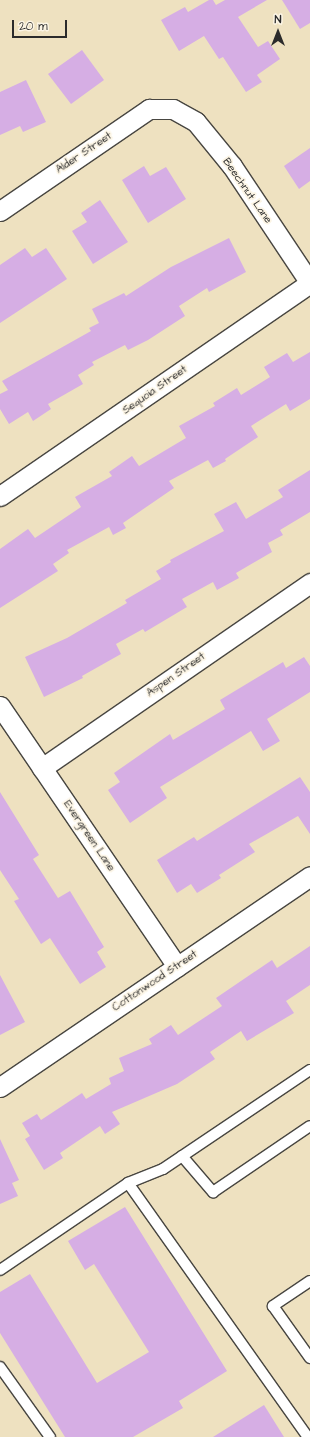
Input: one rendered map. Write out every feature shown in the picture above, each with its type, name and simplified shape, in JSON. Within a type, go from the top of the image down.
[{"type":"street","name":"Alder Street","points":[[0,211],[149,109],[173,109]]},
{"type":"street","name":"Beechnut Lane","points":[[173,109],[196,122],[232,166],[310,283]]},
{"type":"street","name":"Sequoia Street","points":[[0,496],[310,283]]},
{"type":"street","name":"Aspen Street","points":[[42,768],[310,583]]},
{"type":"street","name":"Evergreen Lane","points":[[0,706],[177,966]]},
{"type":"street","name":"Cottonwood Street","points":[[0,1087],[310,876]]},
{"type":"lane","points":[[0,1270],[128,1183],[163,1169],[310,1070]]},
{"type":"lane","points":[[182,1156],[213,1192],[310,1126]]},
{"type":"lane","points":[[128,1183],[308,1437]]},
{"type":"lane","points":[[310,1281],[273,1306],[310,1358]]},
{"type":"lane","points":[[0,1367],[50,1437]]},
{"type":"building","points":[[209,0],[213,0],[216,5],[225,0],[267,0],[238,17],[258,47],[268,41],[280,59],[257,75],[262,82],[246,92],[223,57],[219,59],[204,36],[179,51],[161,20],[185,7],[188,12]]},
{"type":"building","points":[[282,0],[310,0],[310,23],[300,29]]},
{"type":"building","points":[[82,50],[104,80],[71,104],[48,74]]},
{"type":"building","points":[[26,80],[46,122],[23,132],[20,126],[0,135],[0,92]]},
{"type":"building","points":[[310,148],[310,181],[299,189],[284,166]]},
{"type":"building","points":[[144,166],[150,176],[166,167],[186,199],[148,223],[122,180]]},
{"type":"building","points":[[100,200],[128,242],[93,264],[72,231],[87,222],[81,213]]},
{"type":"building","points":[[229,238],[246,272],[209,292],[207,288],[179,306],[185,316],[148,340],[128,350],[125,345],[92,362],[94,365],[78,375],[83,384],[48,404],[51,409],[33,421],[28,412],[9,424],[0,409],[0,394],[8,390],[2,381],[91,331],[89,328],[99,323],[92,309],[124,293],[126,296],[171,267]]},
{"type":"building","points":[[25,248],[32,257],[46,248],[67,279],[0,323],[0,265]]},
{"type":"building","points":[[310,352],[310,399],[290,411],[286,404],[251,426],[258,437],[225,459],[226,461],[213,468],[208,460],[169,481],[174,488],[123,523],[126,528],[113,535],[109,527],[67,550],[69,553],[53,564],[58,571],[0,608],[0,549],[28,529],[35,538],[81,507],[75,497],[112,476],[109,472],[132,456],[139,466],[186,438],[179,426],[215,406],[213,403],[237,388],[241,395],[270,377],[264,367],[287,353],[293,362]]},
{"type":"building","points":[[310,470],[310,512],[280,530],[283,535],[268,543],[272,552],[236,573],[239,578],[217,590],[213,582],[182,599],[187,607],[145,632],[143,629],[116,644],[121,654],[82,676],[83,678],[44,697],[25,657],[67,638],[127,603],[125,600],[161,579],[156,571],[171,562],[170,560],[224,531],[214,514],[236,502],[246,519],[283,497],[278,490]]},
{"type":"building","points":[[304,657],[310,666],[310,692],[267,719],[280,741],[263,751],[251,731],[160,787],[167,798],[130,823],[108,790],[120,782],[114,773],[170,734],[173,740],[225,709],[220,700],[283,662],[286,668]]},
{"type":"building","points":[[300,777],[310,792],[310,834],[298,816],[249,844],[255,852],[219,875],[221,878],[197,893],[191,884],[177,893],[157,860],[194,837],[197,841]]},
{"type":"building","points":[[0,792],[39,855],[33,859],[58,898],[70,891],[104,947],[97,952],[106,967],[80,984],[50,938],[41,944],[14,901],[19,899],[0,870]]},
{"type":"building","points":[[310,946],[310,985],[286,1001],[294,1013],[247,1041],[241,1031],[210,1052],[215,1059],[177,1084],[112,1112],[120,1124],[105,1134],[100,1126],[60,1153],[63,1158],[44,1170],[25,1139],[30,1136],[22,1123],[37,1114],[41,1120],[82,1093],[86,1099],[111,1084],[109,1078],[124,1071],[119,1058],[152,1044],[149,1039],[171,1025],[178,1035],[222,1006],[216,998],[272,960],[277,968]]},
{"type":"building","points":[[0,975],[25,1022],[0,1035]]},
{"type":"building","points":[[0,1139],[19,1180],[12,1183],[18,1196],[0,1204]]},
{"type":"building","points":[[125,1207],[227,1371],[179,1401],[183,1408],[133,1437],[65,1437],[0,1333],[0,1292],[30,1274],[97,1383],[149,1352],[94,1264],[85,1270],[68,1241]]},
{"type":"building","points":[[264,1405],[284,1437],[213,1437]]}]
